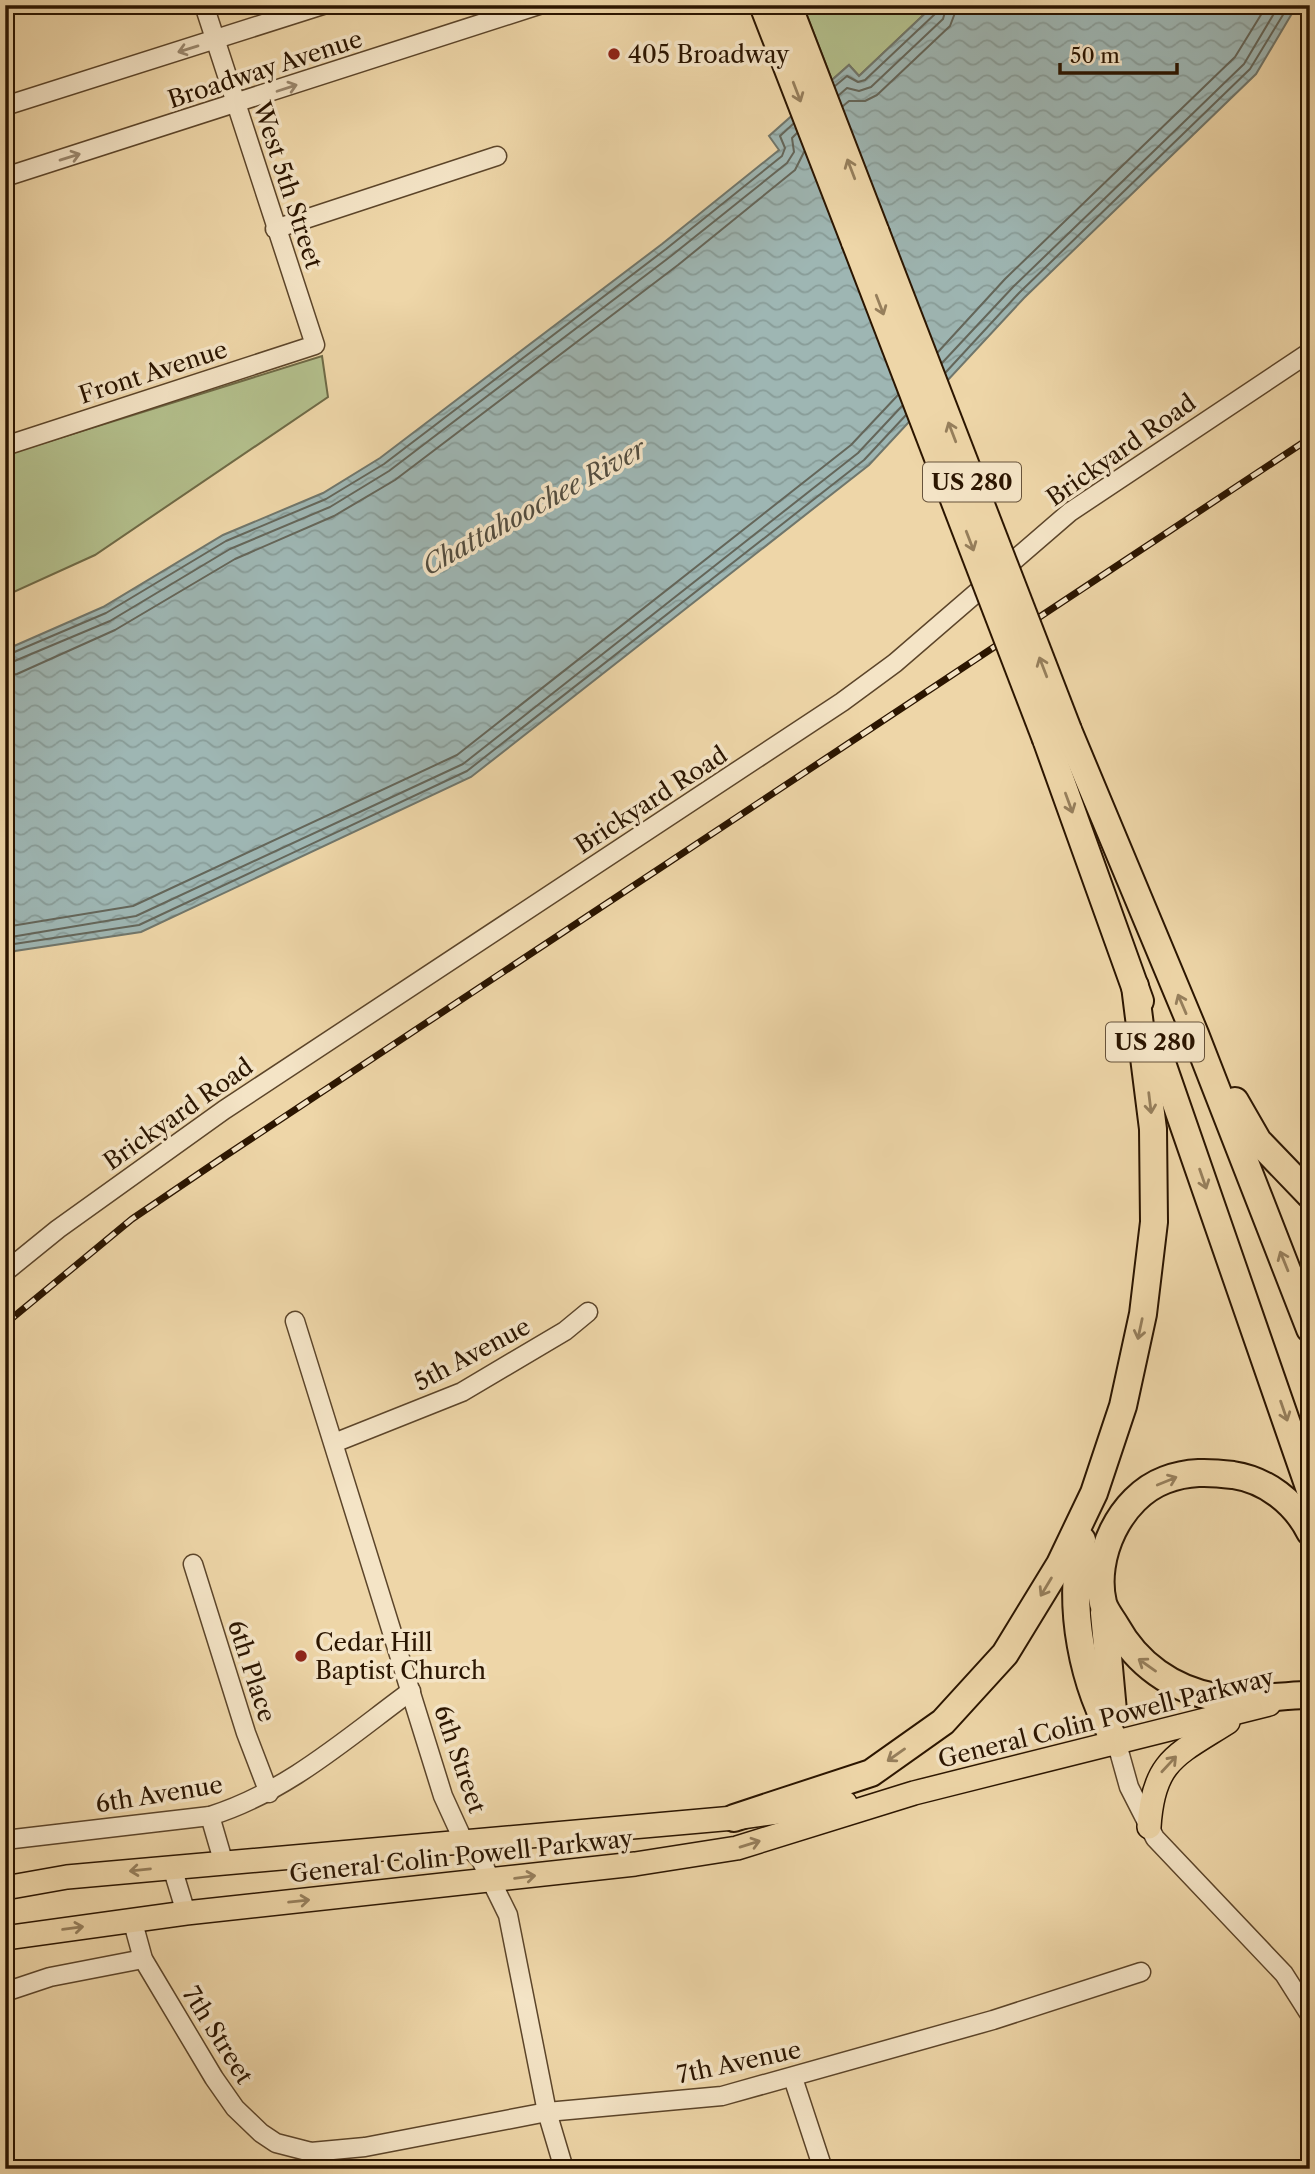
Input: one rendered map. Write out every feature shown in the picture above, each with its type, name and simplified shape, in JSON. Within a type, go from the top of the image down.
[{"type":"highway","name":"US 280","points":[[763,5],[1057,735],[1195,1034],[1310,1329]]},
{"type":"highway","name":"US 280","points":[[788,5],[1057,735],[1135,986],[1310,1490]]},
{"type":"highway","points":[[1117,1744],[1100,1715],[1077,1617],[1075,1573],[1094,1493],[1123,1406],[1143,1314],[1154,1222],[1153,1129],[1135,986]]},
{"type":"highway","points":[[1195,1034],[1258,1141],[1310,1195]]},
{"type":"highway","points":[[1117,1744],[1101,1570],[1111,1533],[1132,1502],[1163,1480],[1200,1471],[1238,1476],[1269,1485],[1302,1517],[1310,1532]]},
{"type":"highway","points":[[734,1818],[871,1773],[943,1722],[1005,1654],[1060,1564],[1094,1493]]},
{"type":"highway","points":[[1103,1604],[1129,1650],[1176,1685],[1217,1698],[1308,1694]]},
{"type":"main road","name":"General Colin Powell Parkway","points":[[5,1938],[186,1913],[492,1881],[737,1848],[914,1793],[1308,1694]]},
{"type":"main road","points":[[1149,1827],[1153,1790],[1165,1768],[1191,1745],[1247,1710]]},
{"type":"main road","name":"General Colin Powell Parkway","points":[[5,1888],[67,1877],[734,1818],[914,1793]]},
{"type":"street","name":"West 5th Street","points":[[204,5],[315,345]]},
{"type":"street","name":"Broadway Avenue","points":[[5,106],[323,5]]},
{"type":"street","name":"Broadway Avenue","points":[[5,177],[236,105],[539,5]]},
{"type":"street","points":[[275,229],[497,156]]},
{"type":"street","name":"Front Avenue","points":[[5,446],[315,345]]},
{"type":"street","name":"Brickyard Road","points":[[5,1272],[58,1229],[247,1095],[842,702],[895,663],[1070,512],[1310,352]]},
{"type":"street","name":"5th Avenue","points":[[334,1443],[463,1392],[565,1331],[587,1312]]},
{"type":"street","name":"6th Street","points":[[295,1321],[443,1796],[464,1842],[481,1860],[508,1915],[547,2112],[564,2169]]},
{"type":"street","name":"6th Place","points":[[193,1563],[246,1734],[269,1793]]},
{"type":"street","name":"6th Avenue","points":[[5,1840],[209,1816],[269,1793],[411,1690]]},
{"type":"street","points":[[1117,1744],[1129,1787],[1155,1838],[1284,1974],[1310,2015]]},
{"type":"street","points":[[209,1816],[224,1864]]},
{"type":"street","points":[[172,1867],[186,1913]]},
{"type":"street","name":"7th Street","points":[[132,1920],[144,1959],[208,2068],[236,2108],[261,2133],[296,2150]]},
{"type":"street","points":[[5,1992],[50,1977],[144,1959]]},
{"type":"street","name":"7th Avenue","points":[[296,2150],[366,2147],[547,2112],[722,2096],[993,2020],[1140,1972]]},
{"type":"street","points":[[793,2078],[823,2169]]},
{"type":"green space","points":[[803,5],[934,5],[859,76],[849,65],[832,80]]},
{"type":"green space","points":[[322,356],[328,397],[95,555],[5,596],[5,455]]},
{"type":"water","name":"Chattahoochee River","points":[[934,5],[1297,5],[1256,74],[1024,298],[869,465],[471,777],[141,932],[15,951],[5,962],[5,650],[103,607],[223,535],[323,493],[380,458],[662,244],[779,150],[769,136],[849,65],[859,76]]},
{"type":"railway","points":[[5,1324],[132,1219],[1310,438]]},
{"type":"place","name":"405 Broadway","points":[[614,54]]},
{"type":"place","name":"Cedar Hill Baptist Church","points":[[301,1656]]}]
